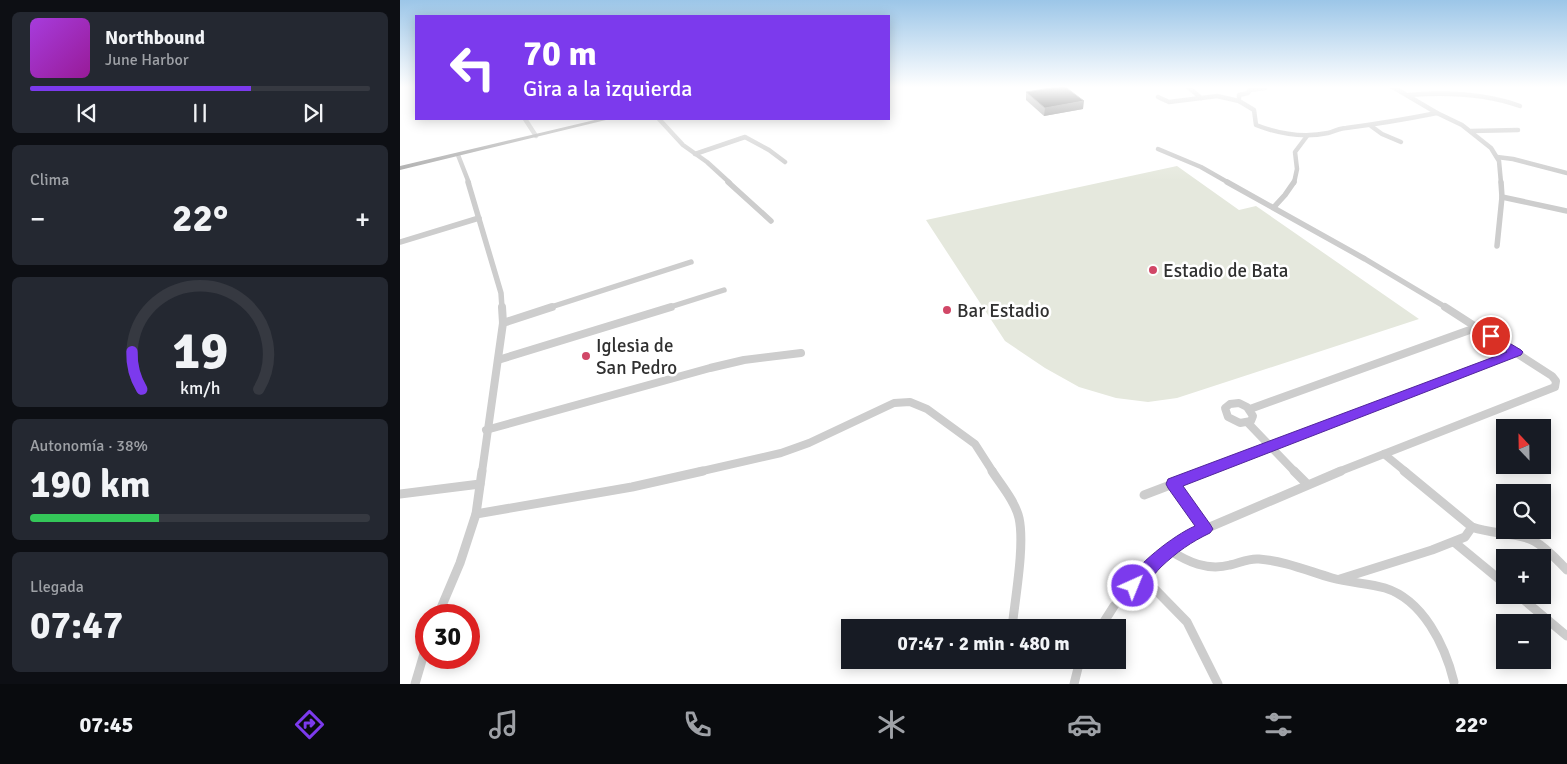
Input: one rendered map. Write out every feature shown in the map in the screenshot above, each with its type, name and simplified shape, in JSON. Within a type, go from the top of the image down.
[{"type":"main road","points":[[400,168],[603,120]]},
{"type":"street","points":[[1255,118],[1256,125],[1271,131],[1307,136],[1330,133],[1343,128],[1371,126],[1412,118]]},
{"type":"street","points":[[1447,118],[1460,124],[1492,148],[1497,157],[1502,197],[1497,246]]},
{"type":"street","points":[[526,120],[536,136]]},
{"type":"street","points":[[660,120],[684,145],[707,162],[771,221]]},
{"type":"street","points":[[1371,126],[1382,134],[1401,142]]},
{"type":"street","points":[[1470,131],[1518,130]]},
{"type":"street","points":[[1274,207],[1291,191],[1296,177],[1296,152],[1307,136]]},
{"type":"street","points":[[695,154],[745,137],[769,150],[785,162]]},
{"type":"street","points":[[1106,619],[1114,606],[1142,576],[1184,538],[1306,484],[1555,387],[1556,381],[1552,376],[1517,352],[1419,290],[1200,167],[1156,151]]},
{"type":"street","points":[[443,604],[460,563],[476,514],[486,430],[503,323],[501,292],[479,218],[474,194],[458,154]]},
{"type":"street","points":[[1497,157],[1513,159],[1522,163],[1567,173]]},
{"type":"street","points":[[1502,197],[1567,211]]},
{"type":"street","points":[[400,242],[479,218]]},
{"type":"street","points":[[503,323],[690,262]]},
{"type":"street","points":[[498,360],[626,322],[724,290]]},
{"type":"street","points":[[1250,410],[1478,327]]},
{"type":"street","points":[[1144,495],[1517,352]]},
{"type":"street","points":[[486,430],[710,368],[744,360],[801,353]]},
{"type":"street","points":[[476,514],[632,487],[781,453],[809,443],[894,403],[910,402],[926,409],[975,444],[1019,518],[1020,542],[1013,619]]},
{"type":"street","points":[[1234,403],[1243,405],[1250,410],[1253,418],[1248,423],[1240,424],[1231,420],[1225,411],[1227,405],[1234,403]]},
{"type":"street","points":[[1248,423],[1306,484]]},
{"type":"street","points":[[1384,454],[1472,527],[1482,531],[1533,540],[1547,550],[1567,570]]},
{"type":"street","points":[[400,494],[480,484]]},
{"type":"street","points":[[1174,484],[1205,529]]},
{"type":"street","points":[[1338,579],[1454,542],[1465,537],[1472,527]]},
{"type":"street","points":[[1454,542],[1496,577]]},
{"type":"street","points":[[1170,550],[1183,559],[1204,566],[1220,568],[1232,565],[1243,559],[1261,559],[1386,590],[1401,596],[1414,606],[1440,643],[1454,682]]},
{"type":"street","points":[[1142,576],[1187,622],[1218,684]]},
{"type":"street","points":[[1529,604],[1567,636]]},
{"type":"street","points":[[415,684],[419,669]]},
{"type":"street","points":[[1074,684],[1078,669]]},
{"type":"shaded area","name":"Estadio de Bata","points":[[1177,166],[1239,210],[1256,206],[1419,319],[1177,398],[1148,402],[1116,398],[1079,387],[1045,368],[1005,341],[926,220]]},
{"type":"place","name":"Estadio de Bata","points":[[1153,270]]},
{"type":"place","name":"Bar Estadio","points":[[947,310]]},
{"type":"place","name":"Iglesia de San Pedro","points":[[586,356]]},
{"type":"route","points":[[1133,586],[1156,562],[1184,538],[1205,529],[1174,484],[1517,352],[1491,336]]}]
